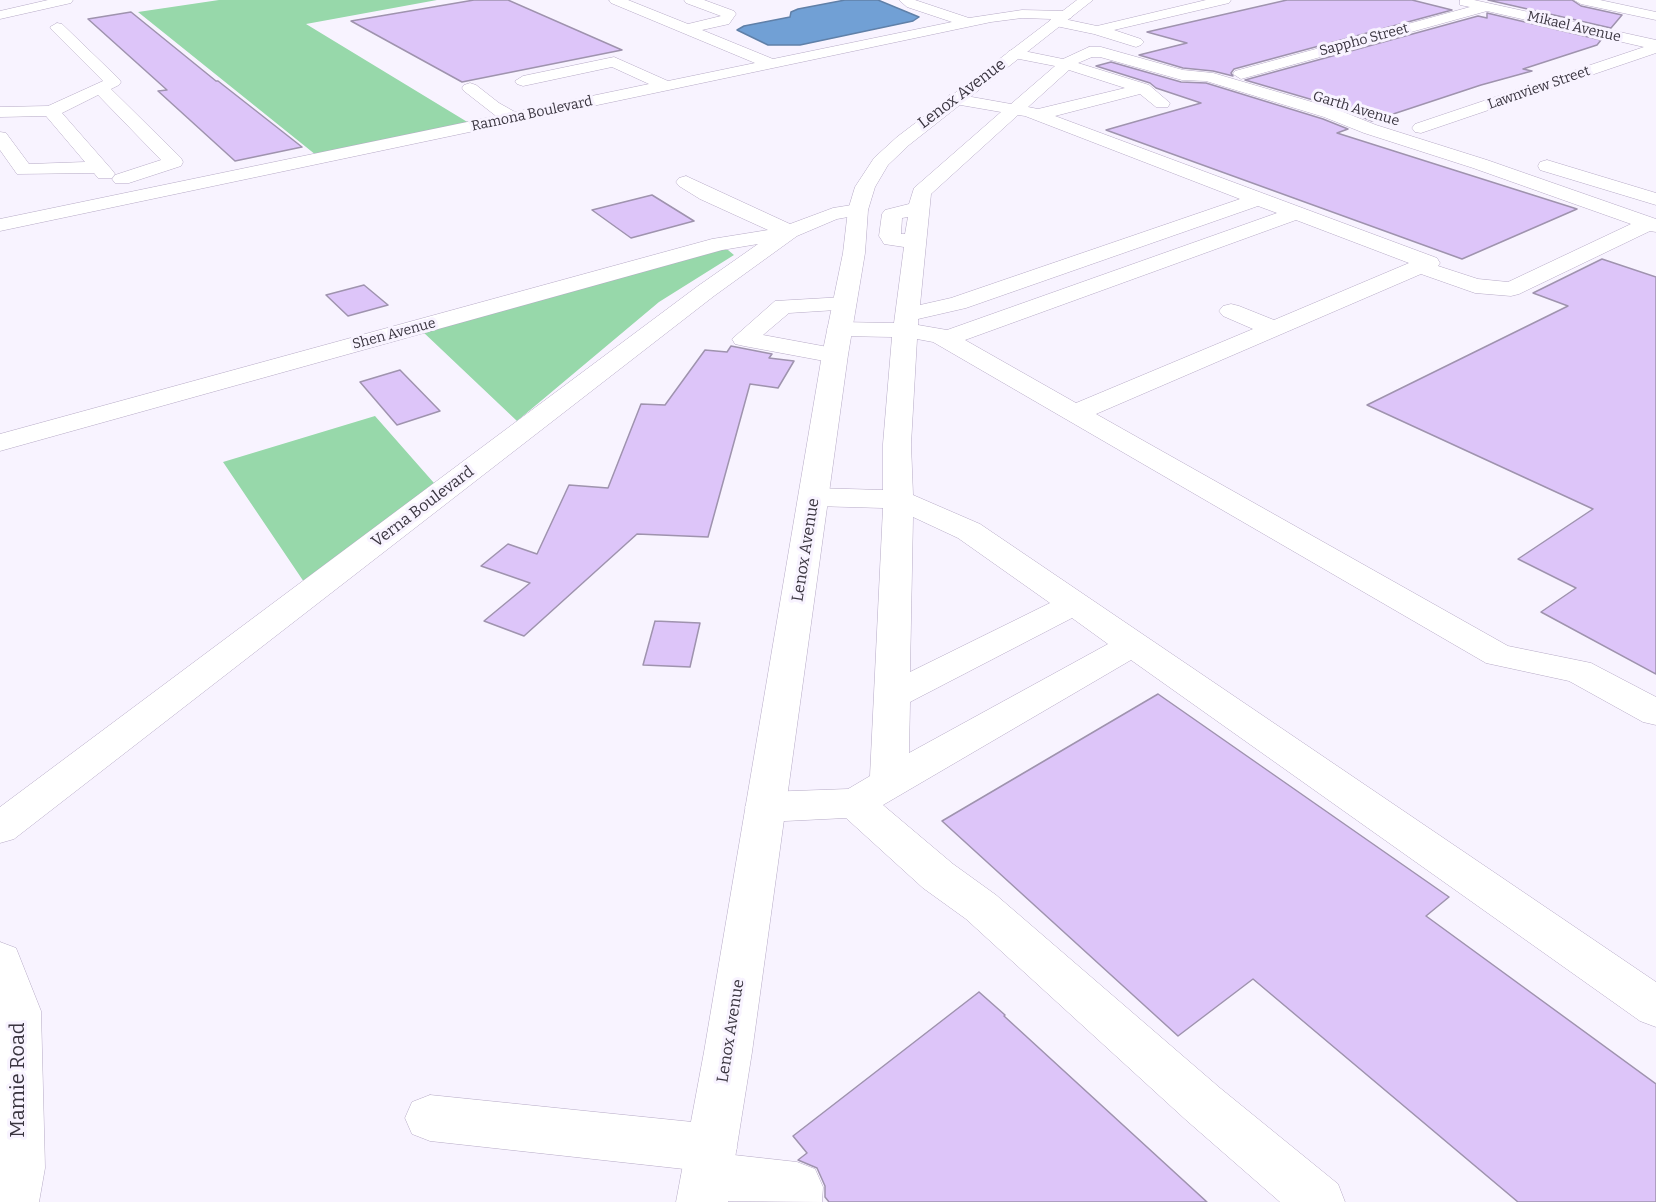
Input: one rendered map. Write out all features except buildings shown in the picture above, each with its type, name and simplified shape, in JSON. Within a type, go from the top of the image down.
[{"type":"main road","points":[[0,15],[66,0]]},
{"type":"main road","points":[[616,0],[772,64]]},
{"type":"main road","points":[[687,29],[724,21],[729,14],[691,0]]},
{"type":"main road","points":[[906,0],[969,23]]},
{"type":"main road","points":[[1097,30],[1224,0]]},
{"type":"main road","name":"Mikael Avenue","points":[[1457,0],[1656,47]]},
{"type":"main road","points":[[1581,0],[1656,16]]},
{"type":"main road","name":"Sappho Street","points":[[1241,74],[1486,6]]},
{"type":"main road","points":[[1069,12],[1097,30],[1153,47]]},
{"type":"main road","name":"Ramona Boulevard","points":[[0,225],[115,182],[512,118],[969,23],[1022,14],[1069,12]]},
{"type":"main road","name":"Lenox Avenue","points":[[707,1175],[839,329],[854,253],[858,210],[865,188],[881,162],[916,129],[1069,12]]},
{"type":"main road","points":[[0,112],[51,111],[114,82],[57,27]]},
{"type":"main road","name":"Lawnview Street","points":[[1421,128],[1656,47]]},
{"type":"main road","points":[[1027,113],[1034,94],[1064,67],[1089,52],[1101,52],[1182,75],[1207,76],[1330,113],[1370,129],[1480,164],[1652,225]]},
{"type":"main road","points":[[1014,54],[1136,90],[1162,103],[1139,109]]},
{"type":"main road","name":"Garth Avenue","points":[[1186,57],[1465,141]]},
{"type":"main road","points":[[523,81],[614,62],[666,86]]},
{"type":"main road","points":[[1064,67],[1091,79],[1136,90]]},
{"type":"main road","points":[[872,793],[892,696],[898,499],[897,444],[906,323],[921,192],[1027,113],[1165,83],[1182,75]]},
{"type":"main road","points":[[1034,94],[1091,79]]},
{"type":"main road","points":[[0,137],[24,170],[115,182],[174,162],[100,88]]},
{"type":"main road","points":[[470,88],[493,107],[512,118]]},
{"type":"main road","points":[[955,99],[1027,113],[1429,263],[1075,413]]},
{"type":"main road","points":[[1330,113],[1350,107]]},
{"type":"main road","points":[[51,111],[115,182]]},
{"type":"main road","points":[[1070,128],[1105,119]]},
{"type":"main road","points":[[1531,161],[1651,194]]},
{"type":"main road","points":[[686,182],[707,195],[790,232]]},
{"type":"main road","points":[[839,329],[906,323],[1257,199]]},
{"type":"main road","name":"Verna Boulevard","points":[[0,828],[706,291],[790,232],[822,218],[858,210]]},
{"type":"main road","points":[[946,339],[1296,213]]},
{"type":"main road","points":[[1421,267],[1475,286],[1511,289],[1652,225]]},
{"type":"main road","name":"Shen Avenue","points":[[0,443],[720,244],[790,232]]},
{"type":"main road","points":[[1231,311],[1274,329]]},
{"type":"main road","points":[[906,323],[946,339],[1498,655],[1579,670],[1656,713]]},
{"type":"main road","points":[[814,497],[898,499],[969,531],[1656,1007]]},
{"type":"main road","points":[[892,696],[1074,604]]},
{"type":"main road","points":[[765,807],[872,793],[1132,645]]},
{"type":"main road","points":[[872,793],[938,876],[981,907],[1203,1104],[1319,1202]]},
{"type":"main road","name":"Mamie Road","points":[[0,962],[18,1011],[19,1168],[13,1202]]},
{"type":"main road","points":[[430,1118],[707,1175],[797,1186],[796,1202]]},
{"type":"green space","points":[[219,0],[437,0],[306,24],[469,123],[316,155],[138,12]]},
{"type":"green space","points":[[715,250],[728,250],[734,255],[659,302],[517,421],[422,331]]},
{"type":"green space","points":[[375,416],[434,483],[304,582],[223,462]]},
{"type":"water","points":[[845,0],[878,0],[919,17],[913,21],[800,45],[768,45],[737,30],[744,26],[790,17],[791,12],[798,9]]}]
